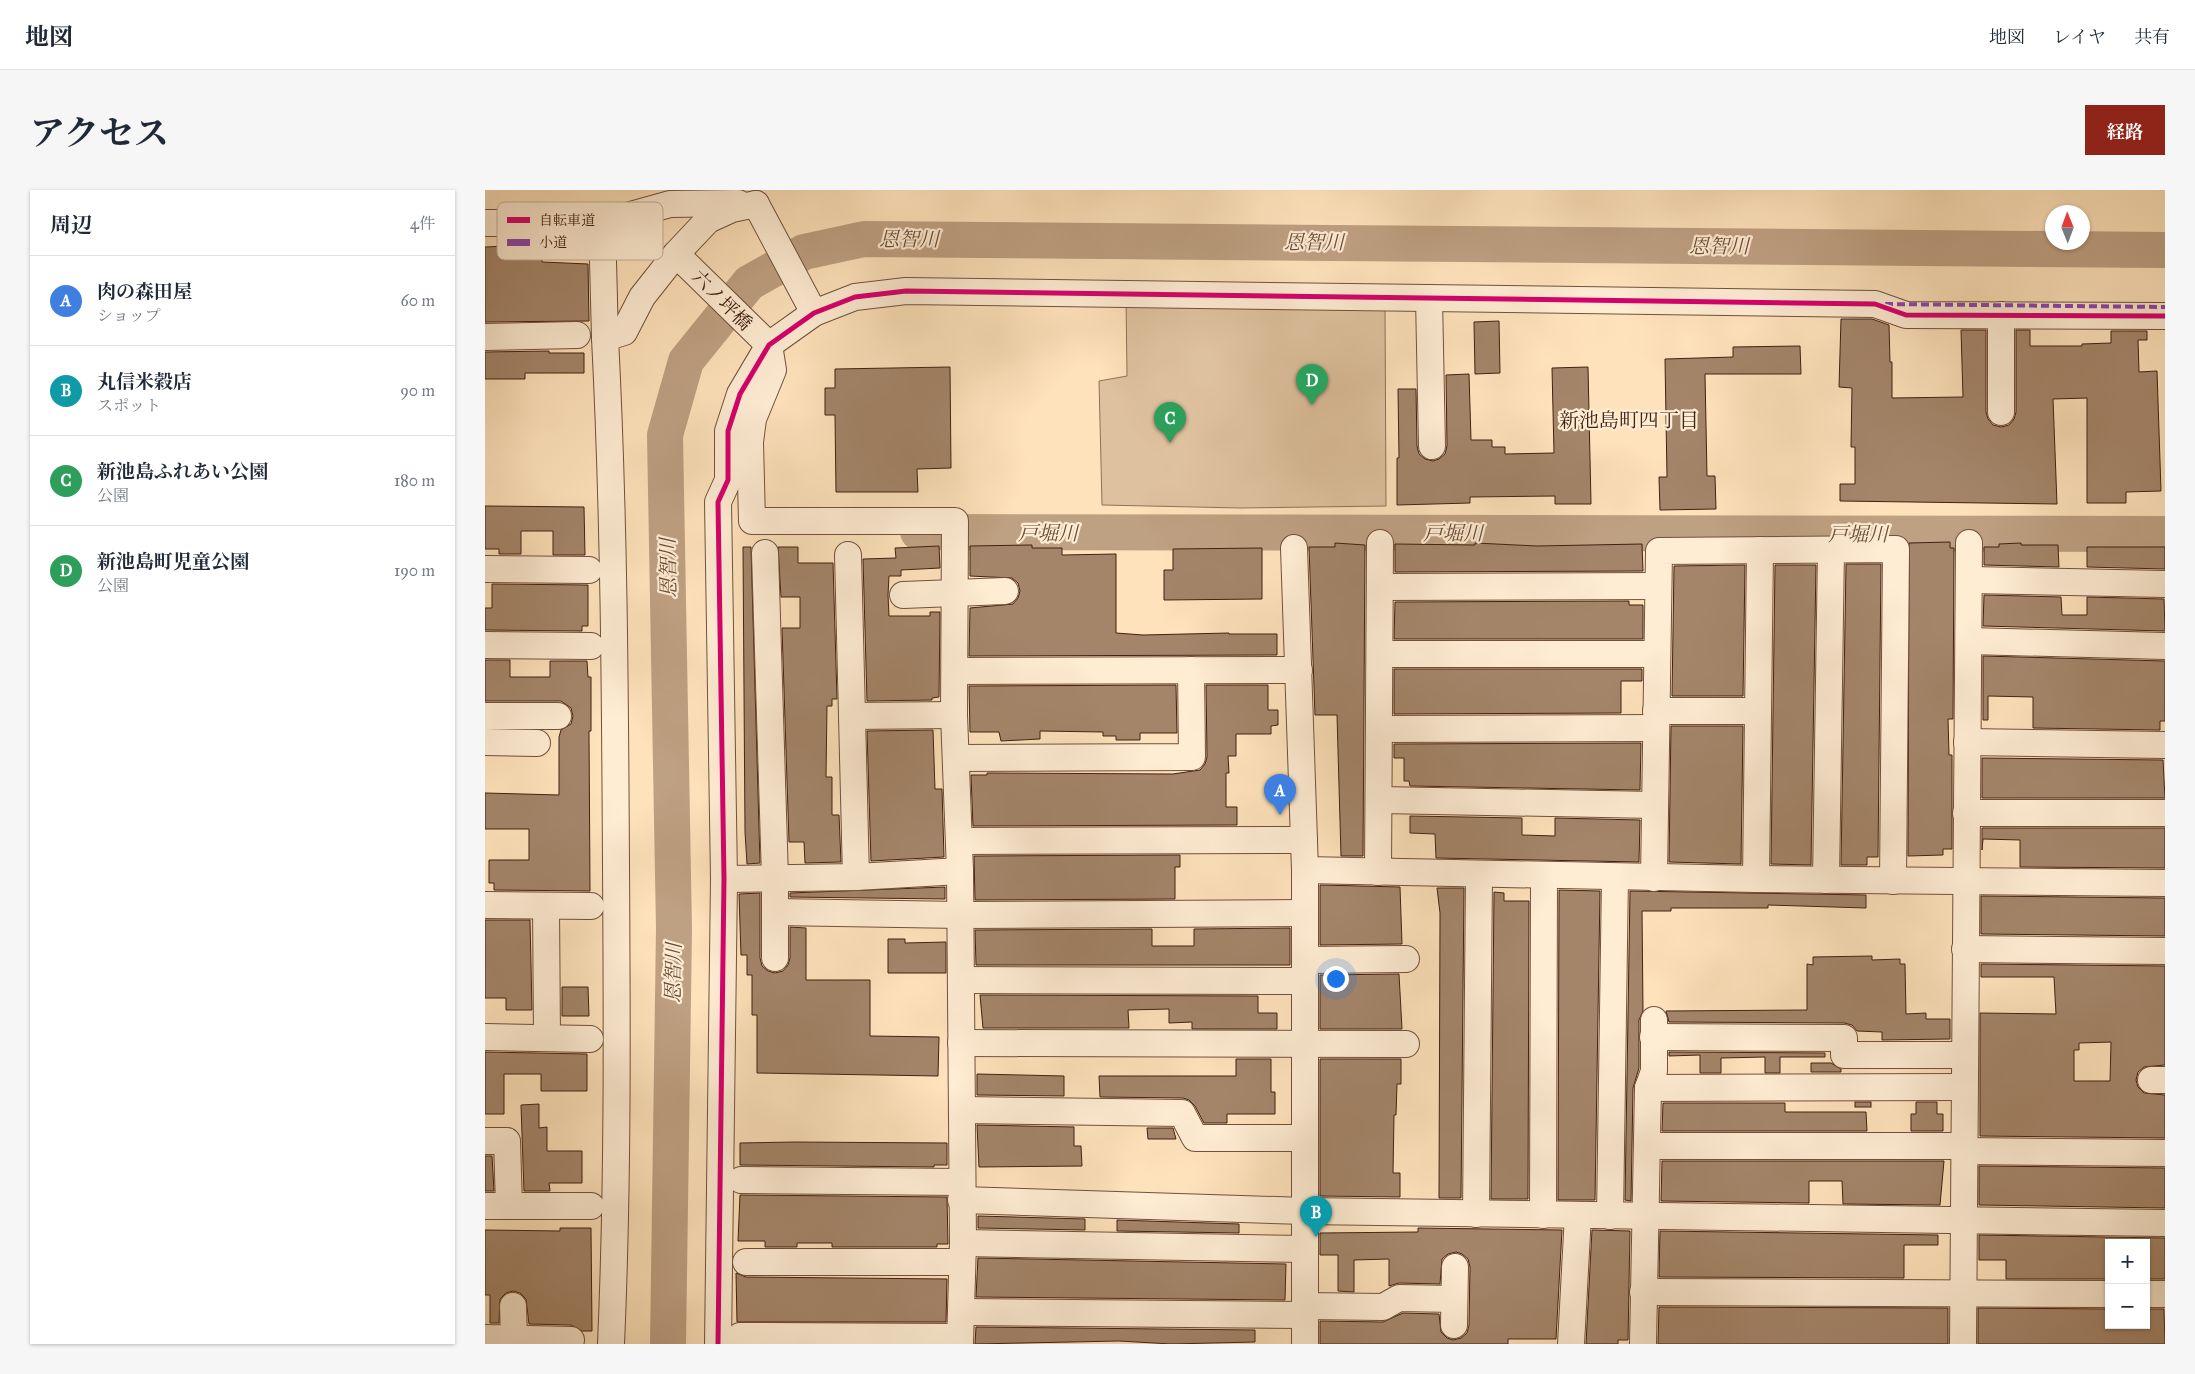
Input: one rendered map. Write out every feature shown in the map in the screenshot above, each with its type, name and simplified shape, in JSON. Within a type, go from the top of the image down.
[{"type":"street","points":[[663,206],[670,204],[724,202],[756,204]]},
{"type":"street","points":[[605,338],[624,332],[642,297],[676,254],[709,220],[732,209],[756,204]]},
{"type":"street","points":[[756,204],[814,313]]},
{"type":"street","name":"六ノ坪橋","points":[[676,254],[769,345]]},
{"type":"street","points":[[604,260],[613,570],[616,802],[617,1206],[611,1344]]},
{"type":"street","points":[[1454,1299],[1399,1298],[1383,1307],[961,1331],[729,1340],[718,502],[728,480],[728,432],[740,394],[769,345],[814,313],[855,297],[906,291],[1875,304],[1906,315],[2165,316]]},
{"type":"street","points":[[1429,298],[1432,446]]},
{"type":"street","points":[[2001,315],[2001,412]]},
{"type":"street","points":[[485,337],[577,335]]},
{"type":"street","points":[[769,345],[773,370],[753,419],[750,442],[752,521],[955,521],[956,671],[954,715],[961,915],[961,1331]]},
{"type":"street","points":[[1378,872],[1380,800],[1380,543]]},
{"type":"street","points":[[1963,1344],[1969,543]]},
{"type":"street","points":[[1294,548],[1305,870],[1305,1344]]},
{"type":"street","points":[[1654,878],[1659,551],[1896,549],[1893,881]]},
{"type":"street","points":[[1756,879],[1760,550]]},
{"type":"street","points":[[1826,880],[1831,550]]},
{"type":"street","points":[[765,553],[775,878],[775,958]]},
{"type":"street","points":[[848,555],[856,877]]},
{"type":"street","points":[[485,569],[589,570]]},
{"type":"street","points":[[1970,580],[2165,584]]},
{"type":"street","points":[[1380,587],[1658,586]]},
{"type":"street","points":[[903,595],[1005,591]]},
{"type":"street","points":[[1969,641],[2165,646]]},
{"type":"street","points":[[485,645],[591,646]]},
{"type":"street","points":[[1380,654],[1657,654]]},
{"type":"street","points":[[957,758],[1191,757],[1191,670]]},
{"type":"street","points":[[956,671],[1299,670]]},
{"type":"street","points":[[1380,729],[1656,720],[1758,711]]},
{"type":"street","points":[[852,716],[954,715]]},
{"type":"street","points":[[485,716],[557,716]]},
{"type":"street","points":[[485,742],[537,743]]},
{"type":"street","points":[[1967,742],[2165,745]]},
{"type":"street","points":[[1380,800],[1655,804]]},
{"type":"street","points":[[1967,812],[2165,813]]},
{"type":"street","points":[[959,841],[1304,840]]},
{"type":"street","points":[[1305,870],[1654,878],[2165,883]]},
{"type":"street","points":[[723,879],[856,877],[960,871]]},
{"type":"street","points":[[1476,1214],[1479,874]]},
{"type":"street","points":[[1543,1215],[1544,875]]},
{"type":"street","points":[[1610,1216],[1615,877]]},
{"type":"street","points":[[485,905],[591,906]]},
{"type":"street","points":[[546,906],[547,1037]]},
{"type":"street","points":[[775,912],[961,915],[1305,913]]},
{"type":"street","points":[[1965,948],[2165,951]]},
{"type":"street","points":[[961,980],[1305,970],[1406,959]]},
{"type":"street","points":[[1643,1344],[1648,1088],[1654,1071],[1654,1028],[1844,1038],[1844,1056],[1964,1055]]},
{"type":"street","points":[[485,1037],[590,1039]]},
{"type":"street","points":[[961,1043],[1406,1044]]},
{"type":"street","points":[[1648,1088],[1964,1087]]},
{"type":"street","points":[[962,1110],[1182,1113],[1195,1138],[1305,1138]]},
{"type":"street","points":[[485,1141],[507,1141],[497,1206],[591,1206]]},
{"type":"street","points":[[1647,1146],[2165,1153]]},
{"type":"street","points":[[741,1180],[1305,1211],[2165,1223]]},
{"type":"street","points":[[1571,1344],[1578,1215]]},
{"type":"street","points":[[746,1262],[962,1253],[1305,1249]]},
{"type":"street","points":[[1454,1324],[1455,1267]]},
{"type":"street","points":[[1643,1292],[2105,1294]]},
{"type":"street","points":[[2150,1294],[2165,1294]]},
{"type":"street","points":[[513,1306],[514,1338]]},
{"type":"street","points":[[485,1338],[571,1340]]},
{"type":"shaded area","points":[[1126,299],[1385,304],[1386,506],[1241,508],[1102,505],[1099,381],[1127,376]]},
{"type":"building","points":[[497,246],[497,260],[542,260],[542,262],[588,264],[589,321],[485,322],[485,247]]},
{"type":"building","points":[[1841,319],[1872,319],[1889,325],[1892,398],[1963,397],[1961,330],[1986,330],[1986,412],[1988,419],[1993,425],[2001,427],[2009,425],[2014,419],[2016,412],[2016,330],[2030,330],[2030,346],[2082,346],[2082,344],[2111,343],[2111,331],[2147,331],[2147,340],[2138,340],[2139,372],[2157,371],[2161,491],[2126,492],[2126,503],[2087,503],[2087,398],[2053,399],[2057,504],[1840,501],[1840,484],[1855,484],[1855,447],[1851,447],[1852,388],[1839,387]]},
{"type":"building","points":[[1499,321],[1500,373],[1475,374],[1474,322]]},
{"type":"building","points":[[1800,346],[1801,374],[1705,374],[1707,476],[1715,476],[1716,509],[1660,510],[1659,477],[1667,477],[1665,359],[1733,357],[1733,347]]},
{"type":"building","points":[[549,351],[549,353],[584,353],[584,373],[525,373],[525,379],[485,379],[485,352]]},
{"type":"building","points":[[950,367],[951,468],[917,469],[918,492],[836,492],[835,415],[825,415],[825,388],[835,388],[835,369]]},
{"type":"building","points":[[1588,367],[1591,504],[1555,504],[1555,496],[1470,497],[1470,503],[1397,505],[1397,458],[1399,458],[1398,389],[1416,389],[1417,446],[1419,454],[1425,459],[1433,461],[1439,459],[1445,454],[1447,446],[1446,375],[1469,374],[1471,440],[1492,440],[1492,447],[1505,447],[1505,454],[1554,453],[1552,368]]},
{"type":"building","points":[[485,506],[584,507],[585,555],[553,555],[553,531],[521,531],[521,554],[499,554],[499,549],[485,549]]},
{"type":"building","points":[[1950,542],[1950,548],[1954,548],[1953,719],[1948,719],[1949,755],[1952,755],[1952,849],[1943,849],[1943,855],[1908,856],[1909,543]]},
{"type":"building","points":[[1335,543],[1365,545],[1363,856],[1341,856],[1337,715],[1315,715],[1309,547],[1335,547]]},
{"type":"building","points":[[1475,543],[1537,546],[1642,544],[1643,571],[1395,572],[1395,544],[1475,545]]},
{"type":"building","points":[[2021,543],[2021,545],[2058,545],[2059,567],[1984,565],[1984,547],[1999,547],[1999,544]]},
{"type":"building","points":[[1032,545],[1032,548],[1062,548],[1062,555],[1116,554],[1116,633],[1143,635],[1277,634],[1277,655],[969,656],[970,608],[1013,604],[1018,598],[1020,591],[1018,583],[1012,578],[970,576],[970,546]]},
{"type":"building","points":[[939,546],[940,568],[901,570],[901,576],[889,576],[888,595],[889,616],[930,616],[930,612],[940,612],[939,697],[932,698],[932,700],[867,701],[863,559],[896,558],[895,548]]},
{"type":"building","points":[[743,547],[751,547],[760,863],[747,864],[745,832]]},
{"type":"building","points":[[778,547],[798,547],[798,563],[833,563],[837,699],[832,699],[832,706],[827,706],[826,777],[832,777],[832,815],[839,815],[841,862],[805,863],[804,842],[789,842],[782,628],[800,628],[800,597],[781,597]]},
{"type":"building","points":[[2087,547],[2165,547],[2165,569],[2087,567]]},
{"type":"building","points":[[1262,548],[1262,599],[1164,600],[1164,570],[1173,570],[1173,549]]},
{"type":"building","points":[[1846,564],[1881,564],[1878,857],[1867,857],[1867,865],[1841,865]]},
{"type":"building","points":[[1745,565],[1743,696],[1672,696],[1674,566]]},
{"type":"building","points":[[1775,565],[1816,565],[1811,865],[1771,864]]},
{"type":"building","points":[[492,584],[588,585],[588,626],[582,626],[582,631],[485,630],[485,608],[492,608]]},
{"type":"building","points":[[1984,595],[2061,597],[2062,615],[2087,615],[2087,597],[2164,599],[2165,631],[1983,626]]},
{"type":"building","points":[[1629,601],[1629,605],[1643,605],[1643,639],[1394,639],[1395,602]]},
{"type":"building","points":[[1983,656],[2165,661],[2165,721],[2160,721],[2160,730],[2033,728],[2033,697],[1988,696],[1988,720],[1983,720]]},
{"type":"building","points":[[485,660],[510,660],[510,677],[550,677],[550,661],[587,661],[588,677],[591,677],[591,731],[589,731],[590,891],[494,890],[494,883],[489,883],[489,860],[529,860],[529,829],[485,829],[485,793],[559,795],[559,737],[561,730],[571,724],[573,716],[571,708],[561,701],[485,701]]},
{"type":"building","points":[[1394,669],[1642,669],[1642,681],[1621,681],[1621,713],[1394,714]]},
{"type":"building","points":[[1176,685],[1177,733],[1140,733],[1140,740],[1116,740],[1116,736],[1103,736],[1103,732],[1040,731],[1040,739],[1001,741],[999,732],[970,732],[969,686]]},
{"type":"building","points":[[1206,685],[1268,685],[1268,710],[1278,710],[1278,725],[1271,726],[1271,734],[1236,734],[1236,756],[1228,756],[1229,773],[1226,773],[1226,807],[1237,807],[1237,825],[973,826],[971,775],[987,775],[987,773],[1173,774],[1200,770],[1205,764],[1207,757]]},
{"type":"building","points":[[1671,726],[1743,726],[1741,864],[1669,862]]},
{"type":"building","points":[[933,730],[935,789],[942,789],[944,857],[871,861],[867,731]]},
{"type":"building","points":[[1641,743],[1640,790],[1410,786],[1409,781],[1404,781],[1404,758],[1394,758],[1394,744]]},
{"type":"building","points":[[1982,758],[2163,760],[2165,798],[1982,798]]},
{"type":"building","points":[[1410,816],[1522,818],[1522,835],[1555,836],[1555,818],[1640,820],[1639,862],[1436,858],[1435,834],[1410,833]]},
{"type":"building","points":[[1982,828],[2165,828],[2165,868],[2020,867],[2020,840],[1983,839],[1982,850]]},
{"type":"building","points":[[1180,855],[1180,867],[1175,867],[1175,899],[975,900],[974,856]]},
{"type":"building","points":[[1320,885],[1400,887],[1402,944],[1320,945]]},
{"type":"building","points":[[945,887],[945,899],[790,897],[790,893]]},
{"type":"building","points":[[1437,888],[1464,888],[1461,1198],[1439,1198],[1440,913]]},
{"type":"building","points":[[1559,890],[1600,891],[1595,1200],[1558,1200]]},
{"type":"building","points":[[1630,891],[1866,895],[1866,908],[1768,905],[1768,908],[1671,908],[1671,911],[1642,911],[1643,1011],[1639,1020],[1639,1068],[1633,1088],[1631,1201],[1625,1200]]},
{"type":"building","points":[[1494,892],[1504,893],[1504,901],[1529,901],[1528,1199],[1491,1199]]},
{"type":"building","points":[[760,893],[760,958],[762,966],[768,971],[775,973],[783,971],[788,965],[790,958],[790,927],[806,928],[806,980],[870,980],[870,1036],[939,1037],[938,1076],[757,1073],[757,1015],[752,1015],[752,975],[747,975],[747,955],[741,955],[739,894]]},
{"type":"building","points":[[1981,896],[2165,898],[2165,936],[1981,934]]},
{"type":"building","points":[[485,920],[530,920],[532,1010],[506,1010],[506,998],[485,998]]},
{"type":"building","points":[[1290,928],[1290,965],[976,965],[975,930],[1152,929],[1152,946],[1194,946],[1194,929]]},
{"type":"building","points":[[888,939],[905,939],[905,943],[946,942],[946,973],[888,973]]},
{"type":"building","points":[[1872,956],[1872,960],[1900,959],[1900,964],[1905,964],[1906,1014],[1926,1013],[1926,1019],[1950,1019],[1950,1039],[1882,1040],[1882,1032],[1857,1031],[1852,1025],[1844,1023],[1669,1022],[1666,1011],[1807,1010],[1807,964],[1813,965],[1813,957]]},
{"type":"building","points":[[1981,964],[2165,966],[2165,1065],[2144,1067],[2138,1072],[2136,1080],[2138,1087],[2144,1093],[2165,1095],[2165,1138],[1980,1136],[1980,1013],[2056,1014],[2054,977],[1981,977]],"holes":[[[2111,1042],[2110,1081],[2074,1081],[2074,1050],[2079,1050],[2079,1043]]]},
{"type":"building","points":[[1399,974],[1402,1029],[1320,1029],[1320,975]]},
{"type":"building","points":[[562,987],[588,987],[589,1016],[562,1016]]},
{"type":"building","points":[[980,995],[1258,996],[1258,1013],[1277,1013],[1277,1029],[1192,1029],[1192,1022],[1169,1023],[1169,1009],[1128,1010],[1129,1028],[983,1028]]},
{"type":"building","points":[[485,1052],[587,1054],[587,1091],[541,1091],[541,1074],[504,1074],[504,1114],[485,1114]]},
{"type":"building","points":[[1669,1052],[1825,1053],[1825,1057],[1780,1057],[1780,1073],[1765,1073],[1765,1057],[1721,1058],[1721,1073],[1700,1073],[1700,1055],[1669,1056]]},
{"type":"building","points":[[1236,1059],[1271,1059],[1271,1092],[1275,1092],[1275,1114],[1227,1114],[1227,1123],[1204,1123],[1195,1106],[1189,1100],[1183,1098],[1100,1097],[1099,1076],[1236,1076]]},
{"type":"building","points":[[1320,1059],[1401,1059],[1401,1084],[1397,1084],[1396,1115],[1394,1115],[1393,1173],[1400,1173],[1400,1197],[1320,1196]]},
{"type":"building","points":[[1811,1063],[1831,1063],[1841,1069],[1841,1072],[1811,1072]]},
{"type":"building","points":[[977,1074],[1064,1076],[1064,1096],[977,1095]]},
{"type":"building","points":[[1855,1102],[1871,1102],[1871,1107],[1855,1107]]},
{"type":"building","points":[[1916,1102],[1937,1102],[1937,1114],[1943,1114],[1943,1131],[1911,1131],[1911,1114],[1916,1114]]},
{"type":"building","points":[[1663,1103],[1785,1103],[1785,1112],[1866,1112],[1867,1131],[1662,1131]]},
{"type":"building","points":[[539,1104],[539,1128],[547,1127],[547,1151],[582,1151],[582,1183],[549,1183],[550,1191],[524,1191],[521,1105]]},
{"type":"building","points":[[977,1125],[1074,1127],[1074,1146],[1081,1146],[1082,1166],[979,1167]]},
{"type":"building","points":[[1147,1128],[1173,1128],[1176,1139],[1148,1139]]},
{"type":"building","points":[[740,1143],[947,1143],[947,1165],[934,1165],[934,1167],[740,1165]]},
{"type":"building","points":[[485,1156],[492,1156],[494,1191],[485,1191]]},
{"type":"building","points":[[1662,1161],[1944,1161],[1940,1205],[1843,1204],[1842,1181],[1809,1181],[1809,1203],[1661,1201]]},
{"type":"building","points":[[1979,1166],[2165,1168],[2165,1208],[1979,1205]]},
{"type":"building","points":[[740,1195],[947,1197],[948,1244],[937,1244],[937,1247],[832,1247],[832,1243],[797,1243],[797,1247],[765,1247],[765,1241],[738,1241]]},
{"type":"building","points":[[978,1216],[1085,1219],[1085,1230],[978,1228]]},
{"type":"building","points":[[1117,1220],[1239,1224],[1239,1233],[1117,1231]]},
{"type":"building","points":[[560,1228],[591,1228],[592,1331],[582,1331],[571,1325],[529,1324],[526,1299],[520,1293],[513,1291],[506,1293],[500,1299],[499,1323],[490,1323],[490,1295],[485,1295],[485,1230],[560,1231]]},
{"type":"building","points":[[1418,1228],[1562,1230],[1556,1339],[1508,1339],[1508,1344],[1320,1344],[1320,1321],[1383,1322],[1403,1313],[1439,1314],[1441,1332],[1447,1338],[1453,1340],[1461,1338],[1467,1333],[1469,1325],[1470,1267],[1468,1259],[1462,1254],[1456,1252],[1448,1254],[1442,1259],[1440,1284],[1399,1283],[1389,1286],[1389,1259],[1354,1260],[1354,1292],[1338,1291],[1338,1255],[1320,1255],[1320,1233],[1418,1232]]},
{"type":"building","points":[[1592,1230],[1630,1231],[1628,1340],[1618,1340],[1618,1344],[1586,1344]]},
{"type":"building","points":[[1660,1231],[1938,1235],[1938,1245],[1904,1245],[1904,1278],[1659,1277]]},
{"type":"building","points":[[1979,1235],[2165,1238],[2165,1279],[2150,1279],[2150,1239],[2105,1239],[2105,1279],[2006,1279],[2006,1260],[1979,1260]]},
{"type":"building","points":[[978,1258],[1286,1264],[1285,1300],[976,1297]]},
{"type":"building","points":[[736,1273],[746,1277],[947,1279],[946,1322],[737,1322]]},
{"type":"building","points":[[1659,1307],[1948,1308],[1948,1344],[1658,1344]]},
{"type":"building","points":[[1978,1308],[2105,1309],[2105,1329],[2150,1329],[2150,1309],[2164,1309],[2165,1344],[1978,1344]]},
{"type":"building","points":[[976,1327],[1255,1330],[1255,1342],[1171,1344],[1119,1341],[975,1344]]},
{"type":"waterway","name":"恩智川","points":[[668,1344],[674,929],[665,435],[686,361],[749,283],[804,252],[864,239],[2165,250]]},
{"type":"waterway","name":"戸堀川","points":[[918,532],[2165,534]]},
{"type":"marked path","points":[[1885,304],[2165,307]]},
{"type":"cycle path","points":[[718,1344],[724,879],[718,502],[728,480],[728,431],[740,394],[769,345],[814,313],[855,297],[906,291],[1875,304],[1906,315],[2165,316]]},
{"type":"place","name":"新池島町児童公園","points":[[1312,405]]},
{"type":"place","name":"新池島ふれあい公園","points":[[1170,443]]},
{"type":"place","name":"肉の森田屋","points":[[1280,815]]},
{"type":"place","name":"丸信米穀店","points":[[1316,1237]]},
{"type":"district","name":"新池島町四丁目","points":[[1629,420]]}]
